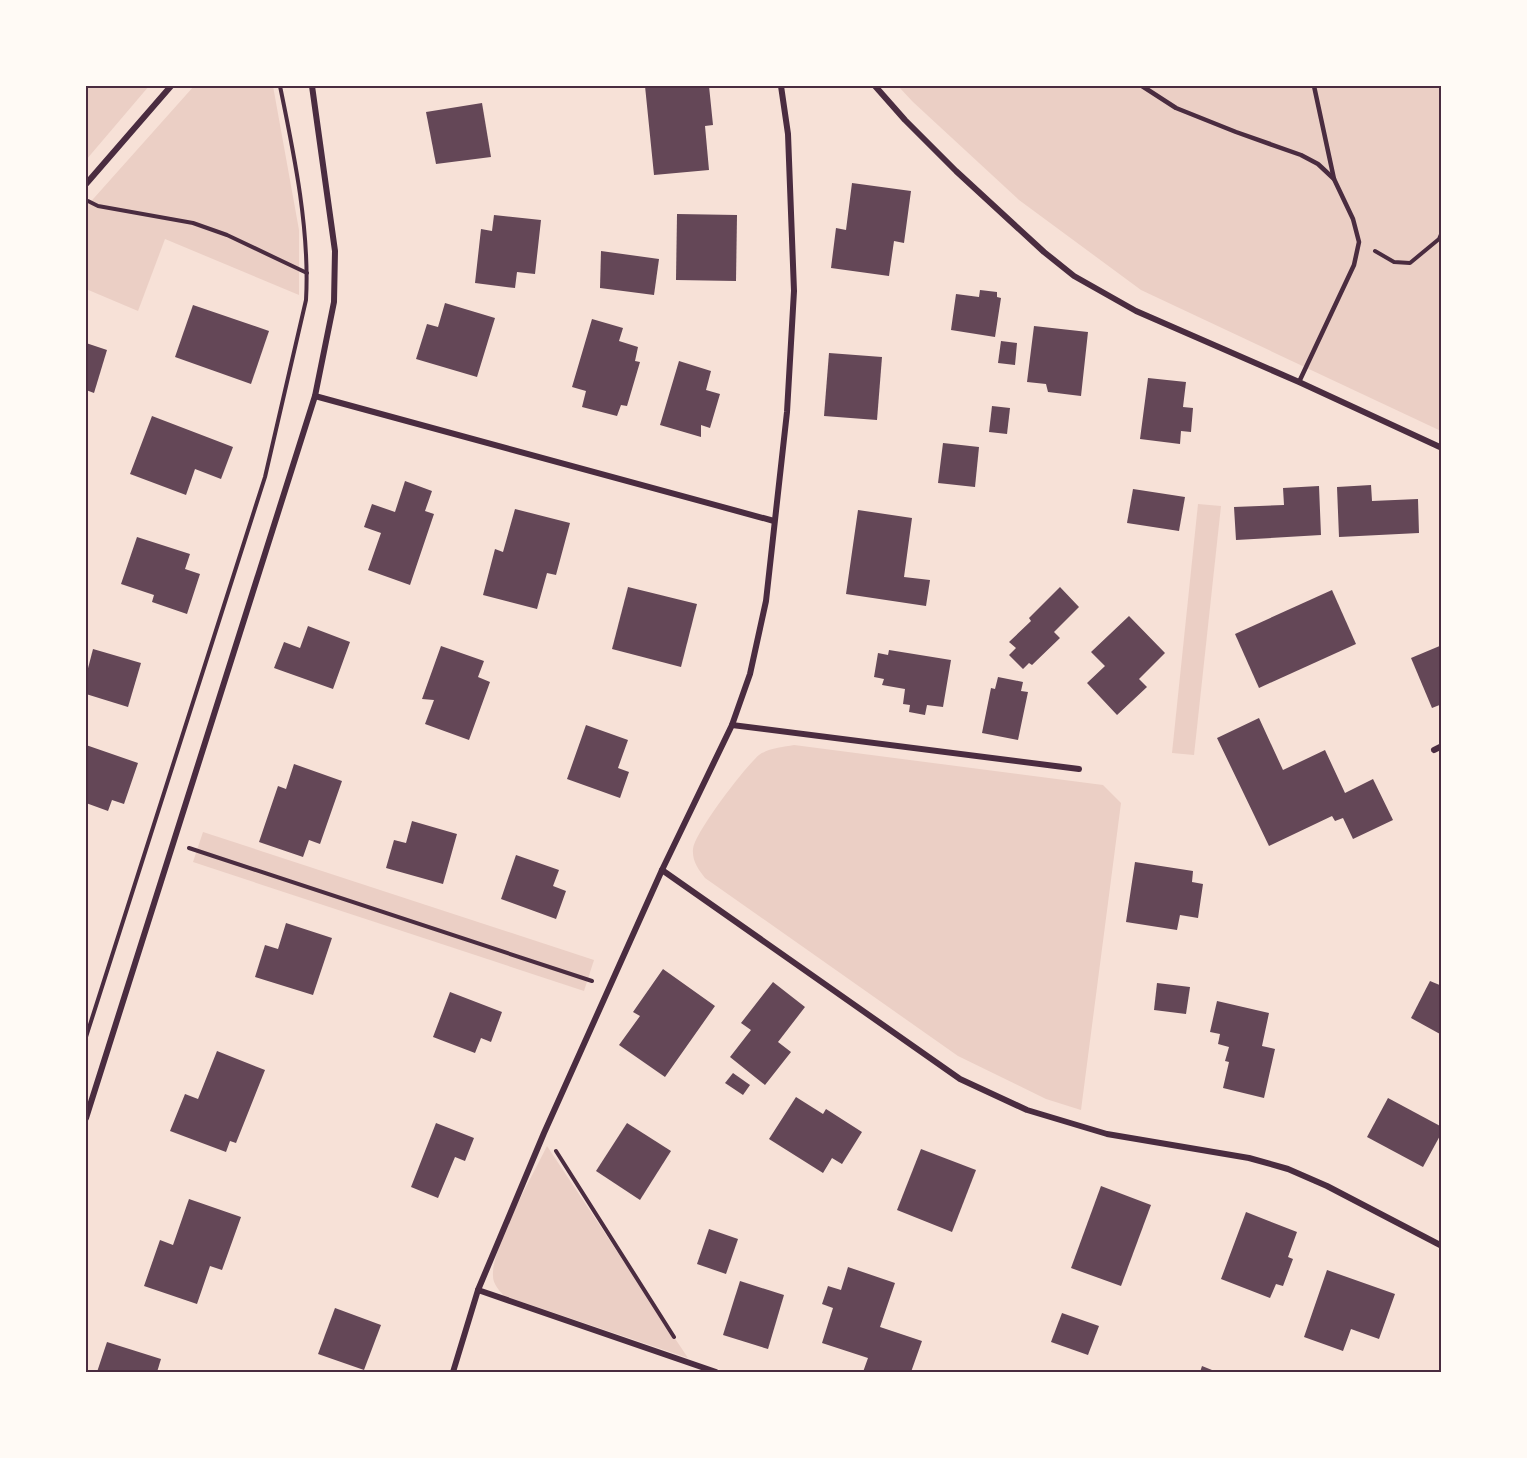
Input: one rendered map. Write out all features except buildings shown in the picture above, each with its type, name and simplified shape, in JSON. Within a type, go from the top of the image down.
[{"type":"street","points":[[86,184],[171,86]]},
{"type":"street","points":[[86,1118],[315,396],[334,302],[336,251],[312,86]]},
{"type":"street","points":[[453,1372],[478,1290],[544,1133],[662,870],[732,725],[750,674],[766,601],[787,412],[794,291],[788,134],[781,86]]},
{"type":"street","points":[[874,86],[956,171],[1044,252],[1074,276],[1136,311],[1299,382],[1442,448]]},
{"type":"street","points":[[315,396],[774,521]]},
{"type":"street","points":[[732,725],[1079,769]]},
{"type":"street","points":[[1434,750],[1442,746]]},
{"type":"street","points":[[662,870],[960,1079],[1027,1110],[1107,1134],[1249,1158],[1288,1169],[1327,1186],[1442,1246]]},
{"type":"street","points":[[478,1290],[716,1372]]},
{"type":"lane","points":[[1142,86],[1176,108],[1300,155],[1318,164],[1334,179]]},
{"type":"lane","points":[[1299,382],[1350,274],[1359,242],[1353,219],[1334,179],[1314,86]]},
{"type":"path","points":[[86,1037],[265,477],[306,300],[308,274],[296,163],[280,86]]},
{"type":"path","points":[[86,200],[98,206],[192,223],[227,235],[308,274]]},
{"type":"path","points":[[1359,242],[1394,262],[1410,263],[1439,239],[1442,232]]},
{"type":"path","points":[[150,835],[610,987]]},
{"type":"path","points":[[544,1133],[691,1364]]},
{"type":"shaded area","points":[[86,86],[149,86],[86,160]]},
{"type":"shaded area","points":[[194,86],[273,86],[299,230],[299,295],[165,239],[138,311],[86,289],[86,207]]},
{"type":"shaded area","points":[[898,86],[1441,86],[1441,431],[1141,290],[1019,200]]},
{"type":"shaded area","points":[[1198,504],[1221,506],[1194,755],[1172,753]]},
{"type":"shaded area","points":[[794,745],[1103,785],[1121,803],[1081,1110],[1046,1099],[958,1056],[705,878],[695,861],[693,849],[711,815],[759,755],[772,749]]},
{"type":"shaded area","points":[[203,832],[594,960],[584,991],[193,862]]},
{"type":"shaded area","points":[[547,1146],[688,1358],[504,1296],[497,1287],[493,1276],[499,1248],[514,1211]]}]
